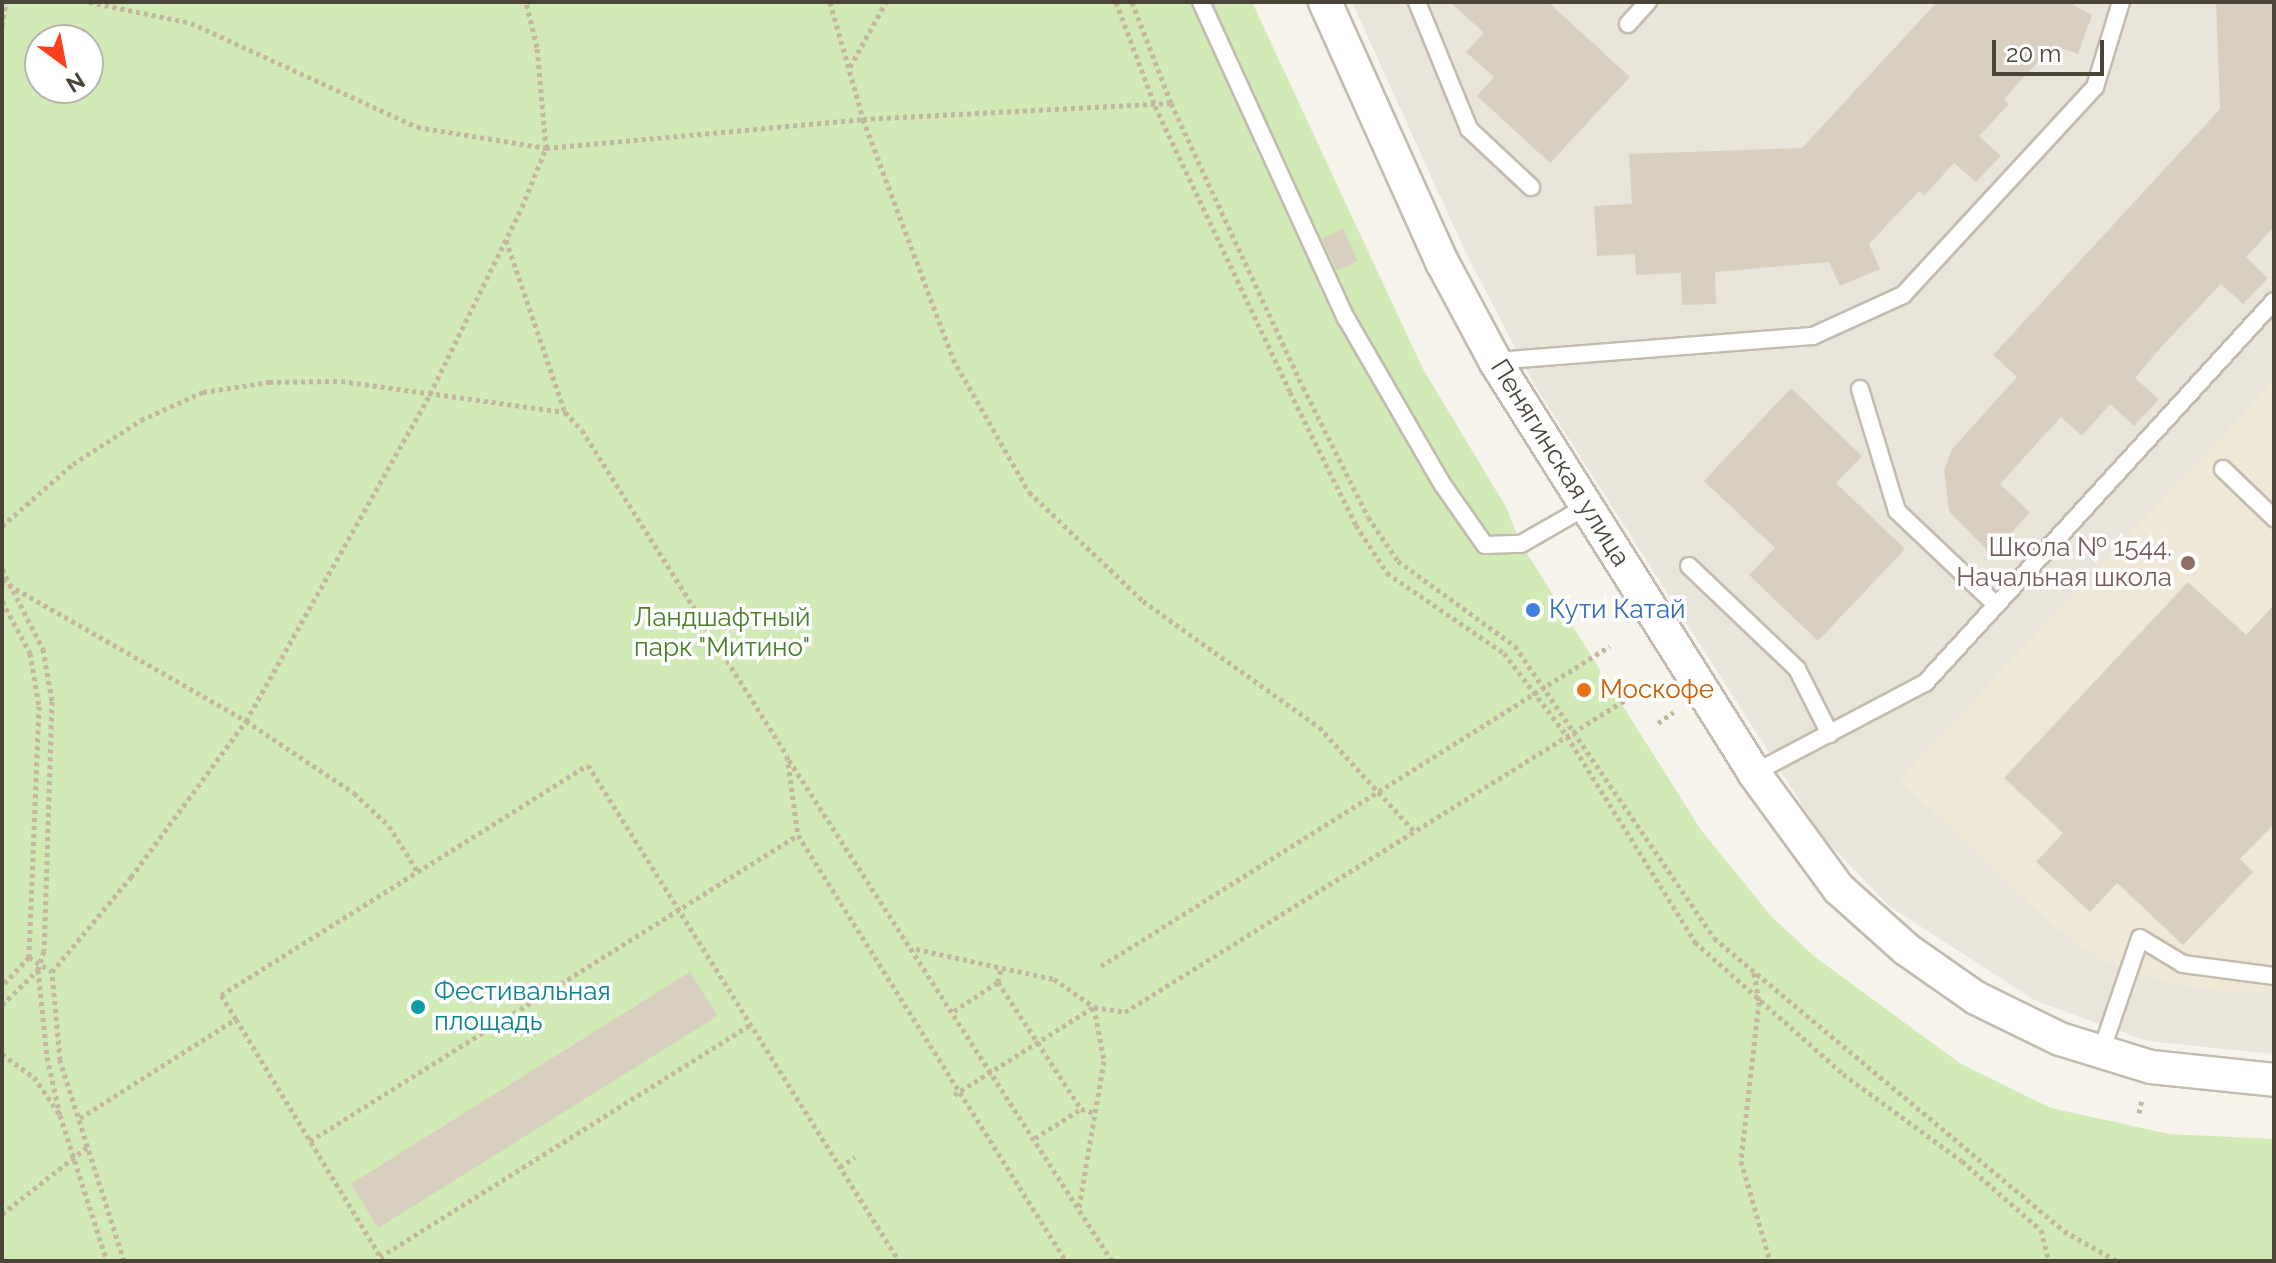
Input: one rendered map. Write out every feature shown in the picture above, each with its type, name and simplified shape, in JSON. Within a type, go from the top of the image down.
[{"type":"street","name":"Пенягинская улица","points":[[1325,2],[1442,262],[1495,361],[1754,773],[1839,889],[1906,949],[1976,998],[2060,1039],[2151,1067],[2274,1080]]},
{"type":"lane","points":[[1201,2],[1346,318],[1443,485],[1485,545],[1521,544],[1587,506]]},
{"type":"lane","points":[[1417,2],[1469,129],[1531,187]]},
{"type":"lane","points":[[1628,24],[1648,2]]},
{"type":"lane","points":[[1495,361],[1813,336],[1903,295],[2095,87],[2121,2]]},
{"type":"lane","points":[[1754,773],[1925,683],[2274,301]]},
{"type":"lane","points":[[1860,389],[1897,511],[1996,605]]},
{"type":"lane","points":[[2223,469],[2274,518]]},
{"type":"lane","points":[[1689,566],[1797,669],[1830,734]]},
{"type":"lane","points":[[2101,1052],[2140,938],[2183,964],[2274,976]]},
{"type":"path","points":[[2,26],[6,2]]},
{"type":"path","points":[[89,2],[191,23],[417,127],[546,148],[863,119],[1171,103]]},
{"type":"path","points":[[124,1261],[60,1060],[52,972],[131,877],[246,721],[430,394],[506,239],[546,148],[537,47],[526,2]]},
{"type":"path","points":[[830,2],[863,119],[953,359],[1029,492],[1143,601],[1319,727],[1414,831]]},
{"type":"path","points":[[849,68],[886,2]]},
{"type":"path","points":[[1116,2],[1155,106],[1356,525],[1387,573],[1428,606],[1484,636],[1535,693],[1567,736],[1695,942],[1843,1074],[1962,1161],[2041,1230],[2049,1261]]},
{"type":"path","points":[[1132,2],[1171,103],[1368,517],[1398,561],[1492,624],[1546,686],[1714,938],[2064,1231],[2117,1261]]},
{"type":"path","points":[[506,239],[565,412],[582,430],[787,756],[916,949],[1112,1261]]},
{"type":"path","points":[[2,526],[73,464],[141,420],[203,392],[269,382],[341,381],[565,412]]},
{"type":"path","points":[[2,569],[43,649],[52,701],[44,951],[39,967],[47,1057],[60,1115],[107,1261]]},
{"type":"path","points":[[2,581],[246,721],[354,793],[389,826],[418,872]]},
{"type":"path","points":[[2,601],[30,653],[39,706],[29,957],[2,986]]},
{"type":"path","points":[[1101,966],[1610,646]]},
{"type":"path","points":[[916,949],[1054,979],[1094,1007],[1125,1012],[1638,692]]},
{"type":"path","points":[[787,756],[798,835],[956,1094],[1066,1261]]},
{"type":"path","points":[[750,1025],[382,1259],[221,995],[588,765],[899,1261]]},
{"type":"path","points":[[310,1141],[798,835]]},
{"type":"path","points":[[29,957],[39,967],[52,972]]},
{"type":"path","points":[[2,1005],[39,967]]},
{"type":"path","points":[[954,1011],[998,982],[1001,968]]},
{"type":"path","points":[[1754,972],[1759,1002],[1741,1161],[1770,1261]]},
{"type":"path","points":[[998,982],[1081,1109],[1095,1113]]},
{"type":"path","points":[[956,1094],[1094,1007]]},
{"type":"path","points":[[1079,1209],[1104,1061],[1094,1007]]},
{"type":"path","points":[[80,1118],[236,1019]]},
{"type":"path","points":[[2,1054],[34,1077],[60,1115]]},
{"type":"path","points":[[1035,1138],[1081,1109]]},
{"type":"path","points":[[2,1214],[87,1147]]},
{"type":"path","points":[[840,1167],[855,1157]]},
{"type":"shaded area","points":[[1352,2],[2274,2],[2274,1054],[2147,1041],[2036,1001],[1889,906],[1823,837],[1534,384],[1465,251]]},
{"type":"shaded area","name":"Школа № 1544. Начальная школа","points":[[2274,381],[2274,991],[2234,992],[2170,984],[2101,960],[2061,932],[1899,780]]},
{"type":"green space","name":"Ландшафтный парк \"Митино\"","points":[[2,2],[1252,2],[1423,369],[1506,507],[1521,544],[1701,830],[1772,917],[1815,957],[1961,1064],[2051,1108],[2169,1134],[2274,1139],[2274,1261],[2,1261]]},
{"type":"building","points":[[1450,2],[1548,2],[1630,77],[1550,163],[1477,96],[1494,77],[1466,52],[1484,33]]},
{"type":"building","points":[[1937,2],[2068,2],[2092,15],[2078,54],[2053,45],[2004,99],[2009,104],[1979,136],[2001,156],[1976,182],[1954,163],[1924,196],[1919,191],[1869,244],[1880,269],[1840,286],[1829,262],[1715,272],[1716,304],[1682,305],[1681,273],[1636,275],[1635,254],[1597,256],[1594,206],[1632,204],[1629,154],[1802,148]]},
{"type":"building","points":[[2216,2],[2274,2],[2274,227],[2246,257],[2268,278],[2243,304],[2221,284],[2162,346],[2135,378],[2159,399],[2134,426],[2110,404],[2082,436],[2061,417],[2000,484],[2030,512],[1992,555],[1949,511],[1944,470],[1952,449],[2017,377],[1993,355],[2220,109]]},
{"type":"building","points":[[1343,229],[1358,261],[1337,270],[1322,239]]},
{"type":"building","points":[[1791,388],[1862,456],[1836,483],[1905,549],[1818,641],[1749,575],[1775,548],[1704,481]]},
{"type":"building","points":[[2188,582],[2246,635],[2274,605],[2274,824],[2240,859],[2253,872],[2183,945],[2117,883],[2090,912],[2036,862],[2063,833],[2004,778]]},
{"type":"building","points":[[690,972],[718,1016],[378,1228],[351,1184]]},
{"type":"place","name":"Школа № 1544. Начальная школа","points":[[2188,563]]},
{"type":"place","name":"Кути Катай","points":[[1533,610]]},
{"type":"place","name":"Москофе","points":[[1584,690]]},
{"type":"place","name":"Фестивальная площадь","points":[[418,1007]]}]
